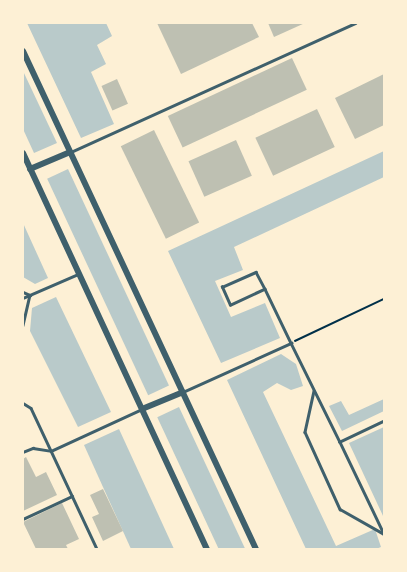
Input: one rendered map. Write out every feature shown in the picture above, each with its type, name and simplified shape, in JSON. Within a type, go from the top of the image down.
[{"type":"street","points":[[23,51],[256,549]]},
{"type":"street","points":[[30,169],[70,152]]},
{"type":"street","points":[[23,153],[207,549]]},
{"type":"street","points":[[142,409],[182,392]]},
{"type":"lane","points":[[70,152],[355,23]]},
{"type":"lane","points":[[265,289],[230,305],[222,287],[256,272],[265,289],[340,442],[384,534]]},
{"type":"lane","points":[[23,298],[79,274]]},
{"type":"lane","points":[[23,292],[30,295]]},
{"type":"lane","points":[[23,325],[30,295]]},
{"type":"lane","points":[[182,392],[291,343]]},
{"type":"lane","points":[[314,390],[304,432],[340,509],[384,534]]},
{"type":"lane","points":[[23,403],[31,408],[96,549]]},
{"type":"lane","points":[[23,452],[33,448],[51,451],[142,409]]},
{"type":"lane","points":[[340,442],[384,421]]},
{"type":"lane","points":[[23,519],[72,496]]},
{"type":"path","points":[[291,343],[384,299]]},
{"type":"shaded area","points":[[27,23],[106,23],[112,36],[97,45],[106,64],[91,72],[114,124],[81,138]]},
{"type":"shaded area","points":[[23,71],[57,143],[34,153],[23,129]]},
{"type":"shaded area","points":[[384,151],[384,177],[234,247],[243,270],[215,281],[231,317],[265,303],[280,338],[221,363],[168,251]]},
{"type":"shaded area","points":[[68,169],[169,386],[148,395],[47,179]]},
{"type":"shaded area","points":[[23,223],[48,278],[35,284],[23,277]]},
{"type":"shaded area","points":[[56,297],[111,412],[78,427],[30,331],[32,308]]},
{"type":"shaded area","points":[[281,354],[296,364],[303,386],[291,390],[277,383],[263,392],[336,546],[375,529],[381,547],[376,549],[306,549],[227,380]]},
{"type":"shaded area","points":[[384,399],[384,411],[342,431],[329,406],[341,401],[349,415]]},
{"type":"shaded area","points":[[179,407],[245,549],[219,549],[157,417]]},
{"type":"shaded area","points":[[384,427],[384,518],[349,443]]},
{"type":"shaded area","points":[[119,429],[174,549],[131,549],[84,445]]},
{"type":"building","points":[[157,23],[252,23],[259,37],[181,74]]},
{"type":"building","points":[[268,23],[305,23],[274,37]]},
{"type":"building","points":[[292,58],[307,90],[183,148],[168,116]]},
{"type":"building","points":[[384,74],[384,125],[355,139],[335,98]]},
{"type":"building","points":[[117,79],[128,104],[112,111],[101,86]]},
{"type":"building","points":[[317,109],[335,147],[273,176],[255,138]]},
{"type":"building","points":[[154,130],[199,223],[166,239],[121,146]]},
{"type":"building","points":[[236,140],[252,176],[204,197],[188,161]]},
{"type":"building","points":[[26,457],[36,477],[46,472],[57,495],[23,511],[23,459]]},
{"type":"building","points":[[103,489],[123,531],[103,541],[92,517],[99,514],[90,495]]},
{"type":"building","points":[[62,503],[79,539],[66,545],[68,549],[36,549],[23,522]]}]
